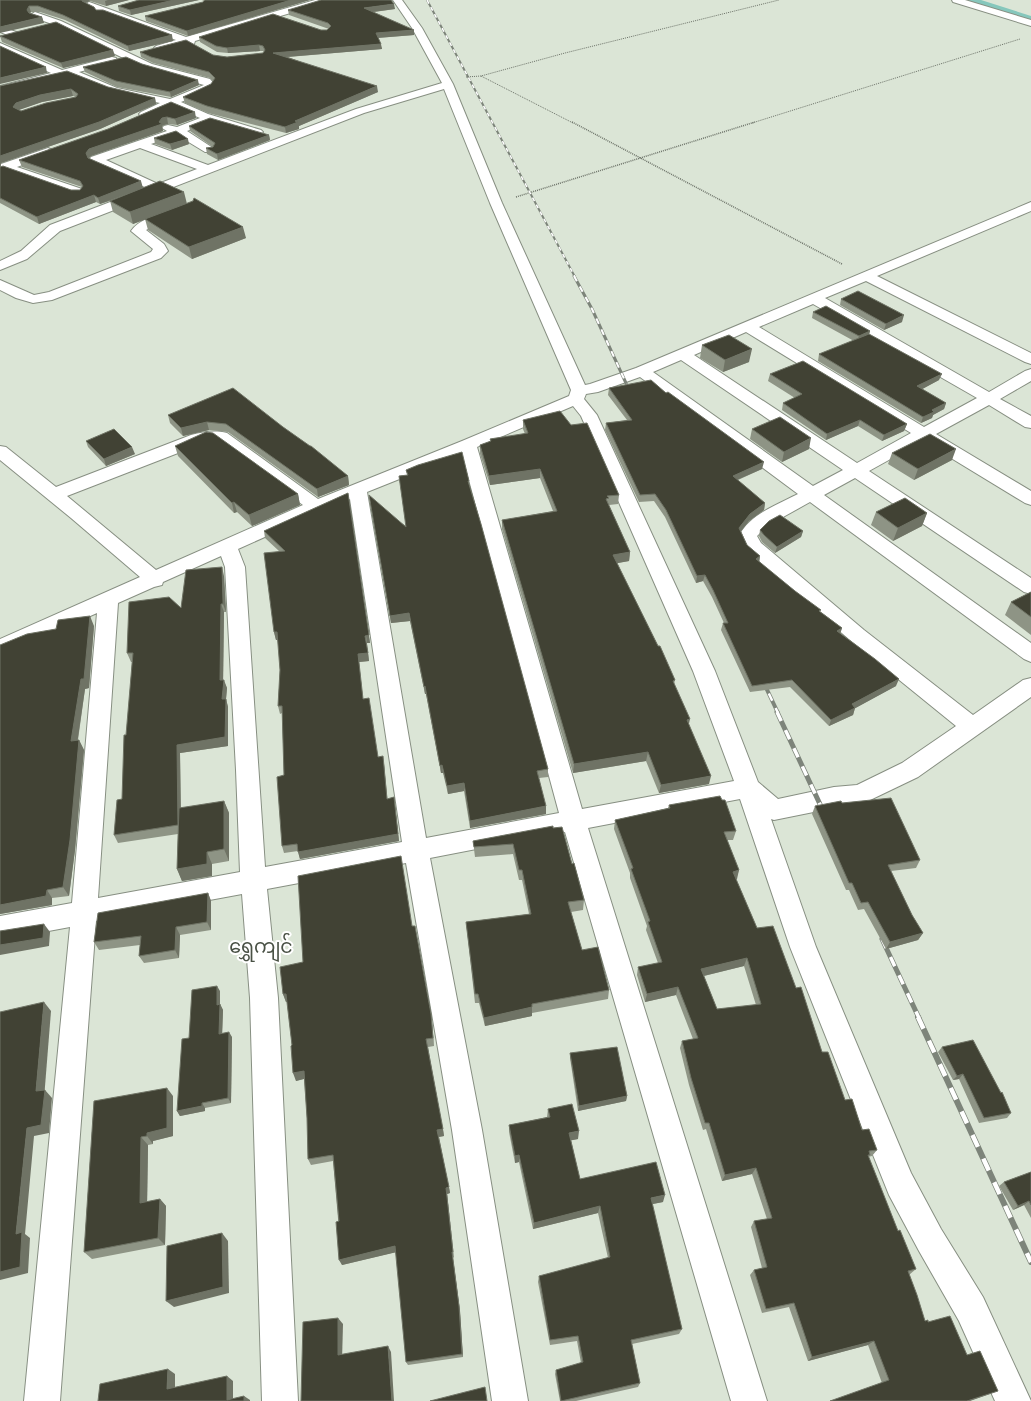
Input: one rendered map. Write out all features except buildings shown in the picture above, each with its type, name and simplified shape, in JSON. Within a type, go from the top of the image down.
[{"type":"street","points":[[0,89],[127,56],[192,44],[220,31],[325,0]]},
{"type":"street","points":[[397,0],[417,28],[447,81],[496,203],[578,394],[675,604],[704,671],[748,788],[803,947],[900,1184],[930,1240],[971,1309],[1013,1401]]},
{"type":"street","points":[[956,0],[1031,23]]},
{"type":"street","points":[[105,11],[124,6]]},
{"type":"street","points":[[90,10],[105,11],[192,44]]},
{"type":"street","points":[[35,15],[58,23],[174,77],[206,81],[210,85],[173,103],[136,118],[178,131],[209,150]]},
{"type":"street","points":[[274,15],[289,20]]},
{"type":"street","points":[[131,20],[145,17]]},
{"type":"street","points":[[44,27],[70,20]]},
{"type":"street","points":[[202,25],[220,31]]},
{"type":"street","points":[[0,29],[13,34]]},
{"type":"street","points":[[0,38],[24,32]]},
{"type":"street","points":[[0,46],[114,90],[173,103],[210,118],[287,139]]},
{"type":"street","points":[[0,266],[15,260],[28,252],[46,234],[55,228],[287,139],[447,81]]},
{"type":"street","points":[[11,86],[23,92]]},
{"type":"street","points":[[159,189],[95,160],[178,131],[210,118]]},
{"type":"street","points":[[220,133],[246,129]]},
{"type":"street","points":[[190,138],[207,135]]},
{"type":"street","points":[[140,144],[208,169]]},
{"type":"street","points":[[3,168],[55,150]]},
{"type":"street","points":[[3,168],[78,192]]},
{"type":"street","points":[[0,648],[155,580],[316,506],[468,445],[578,394],[642,371],[1031,206]]},
{"type":"street","points":[[0,284],[21,295],[33,299],[52,296],[156,255],[161,251],[159,247],[142,235],[138,231],[139,228],[190,208]]},
{"type":"street","points":[[866,276],[1031,359]]},
{"type":"street","points":[[814,298],[1031,423]]},
{"type":"street","points":[[747,326],[1031,499]]},
{"type":"street","points":[[682,354],[1031,587]]},
{"type":"street","points":[[642,371],[1031,654]]},
{"type":"street","points":[[973,727],[857,635],[754,547],[748,536],[751,530],[760,522],[924,434],[1031,374]]},
{"type":"street","points":[[54,494],[209,436],[221,438],[316,506]]},
{"type":"street","points":[[468,445],[574,822],[749,1401]]},
{"type":"street","points":[[0,451],[54,494],[155,580]]},
{"type":"street","points":[[357,489],[416,850],[467,1130],[510,1401]]},
{"type":"street","points":[[227,546],[235,567],[248,770],[253,879],[264,998],[280,1401]]},
{"type":"street","points":[[42,1401],[84,913],[108,601]]},
{"type":"street","points":[[748,788],[774,810],[834,797],[860,794],[910,770],[1031,686]]},
{"type":"street","points":[[0,928],[84,913],[253,879],[574,822],[748,788]]},
{"type":"path","points":[[447,81],[481,76],[565,53],[779,0]]},
{"type":"path","points":[[496,203],[1023,38]]},
{"type":"path","points":[[481,76],[642,158],[866,276]]},
{"type":"waterway","points":[[968,0],[1031,20]]},
{"type":"railway","points":[[427,0],[575,277]]},
{"type":"railway","points":[[574,276],[592,309],[631,394]]},
{"type":"railway","points":[[762,679],[778,713]]},
{"type":"railway","points":[[777,712],[825,815]]},
{"type":"railway","points":[[882,939],[919,1018]]},
{"type":"railway","points":[[918,1017],[1031,1262]]},
{"type":"district","name":"ရွှေကျင်","points":[[261,946]]}]
